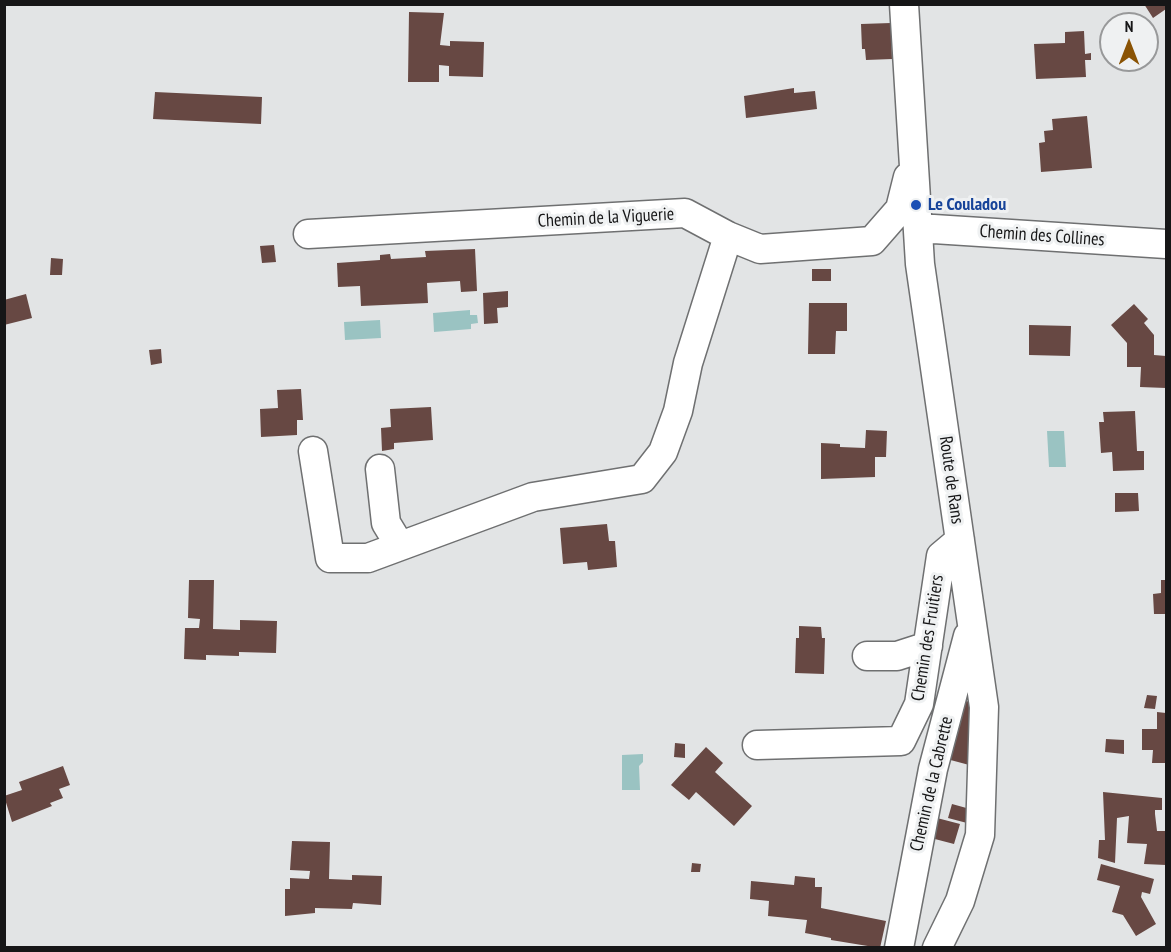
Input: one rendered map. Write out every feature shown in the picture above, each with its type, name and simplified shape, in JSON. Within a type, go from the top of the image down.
[{"type":"street","name":"Route de Rans","points":[[904,4],[920,264],[984,707],[980,835],[960,901],[938,948]]},
{"type":"street","name":"Chemin de la Viguerie","points":[[308,234],[686,213],[728,236],[760,249],[872,241],[900,209],[914,158]]},
{"type":"street","name":"Chemin des Collines","points":[[918,228],[1167,244]]},
{"type":"street","points":[[314,451],[330,558],[369,558],[533,496],[642,478],[663,452],[678,411],[688,363],[728,236]]},
{"type":"street","points":[[380,469],[386,523],[400,546]]},
{"type":"street","name":"Chemin des Fruitiers","points":[[757,745],[901,741],[919,704],[941,556],[960,540]]},
{"type":"street","name":"Chemin de la Cabrette","points":[[899,948],[933,769],[972,623]]},
{"type":"street","points":[[867,656],[897,656],[928,646]]},
{"type":"water","points":[[470,310],[470,315],[477,315],[478,323],[471,324],[471,329],[434,332],[433,313]]},
{"type":"water","points":[[380,320],[381,338],[345,340],[344,322]]},
{"type":"water","points":[[1047,431],[1064,431],[1066,467],[1049,467]]},
{"type":"water","points":[[643,754],[643,762],[639,766],[640,790],[622,790],[622,755]]},
{"type":"building","points":[[1144,4],[1166,4],[1166,9],[1159,14],[1159,12],[1149,12]]},
{"type":"building","points":[[409,12],[444,13],[440,45],[450,46],[450,41],[484,42],[483,77],[449,76],[449,66],[439,65],[439,82],[408,82]]},
{"type":"building","points":[[891,23],[892,59],[866,60],[865,49],[862,49],[861,24]]},
{"type":"building","points":[[1084,31],[1085,54],[1091,53],[1091,60],[1085,60],[1086,77],[1036,79],[1034,44],[1065,43],[1065,32]]},
{"type":"building","points":[[794,88],[794,93],[815,91],[817,109],[746,118],[744,96]]},
{"type":"building","points":[[155,92],[262,97],[261,124],[153,119]]},
{"type":"building","points":[[1087,116],[1092,168],[1041,172],[1039,143],[1045,142],[1044,131],[1053,130],[1052,119]]},
{"type":"building","points":[[274,245],[276,262],[262,263],[260,246]]},
{"type":"building","points":[[475,249],[477,291],[461,292],[460,281],[427,283],[428,303],[361,306],[360,286],[338,287],[337,263],[380,260],[380,255],[390,254],[391,259],[426,257],[425,251]]},
{"type":"building","points":[[51,258],[63,259],[62,275],[50,275]]},
{"type":"building","points":[[812,269],[831,269],[831,281],[812,281]]},
{"type":"building","points":[[508,291],[508,307],[497,308],[498,323],[484,324],[483,293]]},
{"type":"building","points":[[26,294],[32,318],[4,325],[4,300]]},
{"type":"building","points":[[809,303],[847,303],[847,331],[836,331],[835,354],[808,354]]},
{"type":"building","points":[[1134,304],[1148,319],[1144,323],[1154,335],[1154,355],[1166,356],[1166,388],[1140,387],[1141,367],[1127,367],[1127,343],[1111,325]]},
{"type":"building","points":[[1029,325],[1071,326],[1070,356],[1029,355]]},
{"type":"building","points":[[161,349],[162,363],[151,365],[149,350]]},
{"type":"building","points":[[301,389],[303,420],[297,420],[297,435],[261,437],[260,409],[278,408],[277,390]]},
{"type":"building","points":[[431,407],[433,440],[394,443],[394,449],[382,451],[381,428],[391,427],[390,409]]},
{"type":"building","points":[[1135,411],[1137,451],[1144,451],[1144,470],[1113,471],[1112,452],[1101,453],[1099,422],[1104,422],[1103,412]]},
{"type":"building","points":[[866,430],[887,431],[886,457],[875,457],[875,477],[821,479],[821,443],[840,444],[840,447],[865,448]]},
{"type":"building","points":[[1115,493],[1138,493],[1139,511],[1115,512]]},
{"type":"building","points":[[607,524],[609,541],[615,541],[617,567],[588,570],[587,562],[563,564],[560,528]]},
{"type":"building","points":[[189,580],[214,580],[213,629],[240,630],[240,620],[277,621],[276,653],[239,652],[239,656],[206,655],[206,660],[184,659],[185,628],[199,628],[200,619],[188,618]]},
{"type":"building","points":[[1161,580],[1166,580],[1166,614],[1154,614],[1153,594],[1161,593]]},
{"type":"building","points":[[799,626],[821,627],[822,638],[825,638],[824,674],[795,673],[796,638],[799,638]]},
{"type":"building","points":[[1147,695],[1157,696],[1155,709],[1144,708]]},
{"type":"building","points":[[965,701],[973,702],[973,766],[943,758]]},
{"type":"building","points":[[1157,712],[1166,713],[1166,763],[1152,763],[1153,750],[1142,750],[1142,729],[1157,729]]},
{"type":"building","points":[[1106,739],[1124,740],[1124,754],[1105,752]]},
{"type":"building","points":[[675,743],[685,744],[685,758],[674,757]]},
{"type":"building","points":[[706,747],[723,763],[715,772],[752,806],[734,826],[696,792],[689,800],[671,785]]},
{"type":"building","points":[[63,766],[70,785],[59,789],[63,798],[50,803],[52,806],[12,822],[4,796],[22,790],[19,782]]},
{"type":"building","points":[[1103,792],[1162,798],[1162,810],[1155,810],[1155,814],[1157,831],[1166,831],[1166,865],[1144,864],[1147,844],[1127,843],[1129,816],[1117,818],[1115,863],[1098,858],[1099,840],[1105,840]]},
{"type":"building","points":[[952,804],[970,809],[967,823],[948,818]]},
{"type":"building","points":[[937,818],[960,824],[954,844],[931,838]]},
{"type":"building","points":[[292,841],[330,842],[329,879],[352,880],[352,875],[382,876],[381,905],[353,903],[352,909],[315,908],[315,913],[285,916],[285,889],[290,889],[290,878],[309,879],[310,871],[290,870]]},
{"type":"building","points":[[692,863],[701,864],[700,872],[691,872]]},
{"type":"building","points":[[1101,864],[1154,879],[1150,894],[1142,892],[1141,897],[1156,924],[1136,936],[1123,915],[1112,912],[1120,886],[1097,880]]},
{"type":"building","points":[[795,876],[815,878],[815,887],[822,887],[821,908],[886,921],[880,948],[805,933],[807,920],[768,916],[769,901],[750,899],[751,881],[794,885]]},
{"type":"place","name":"Le Couladou","points":[[916,205]]}]
